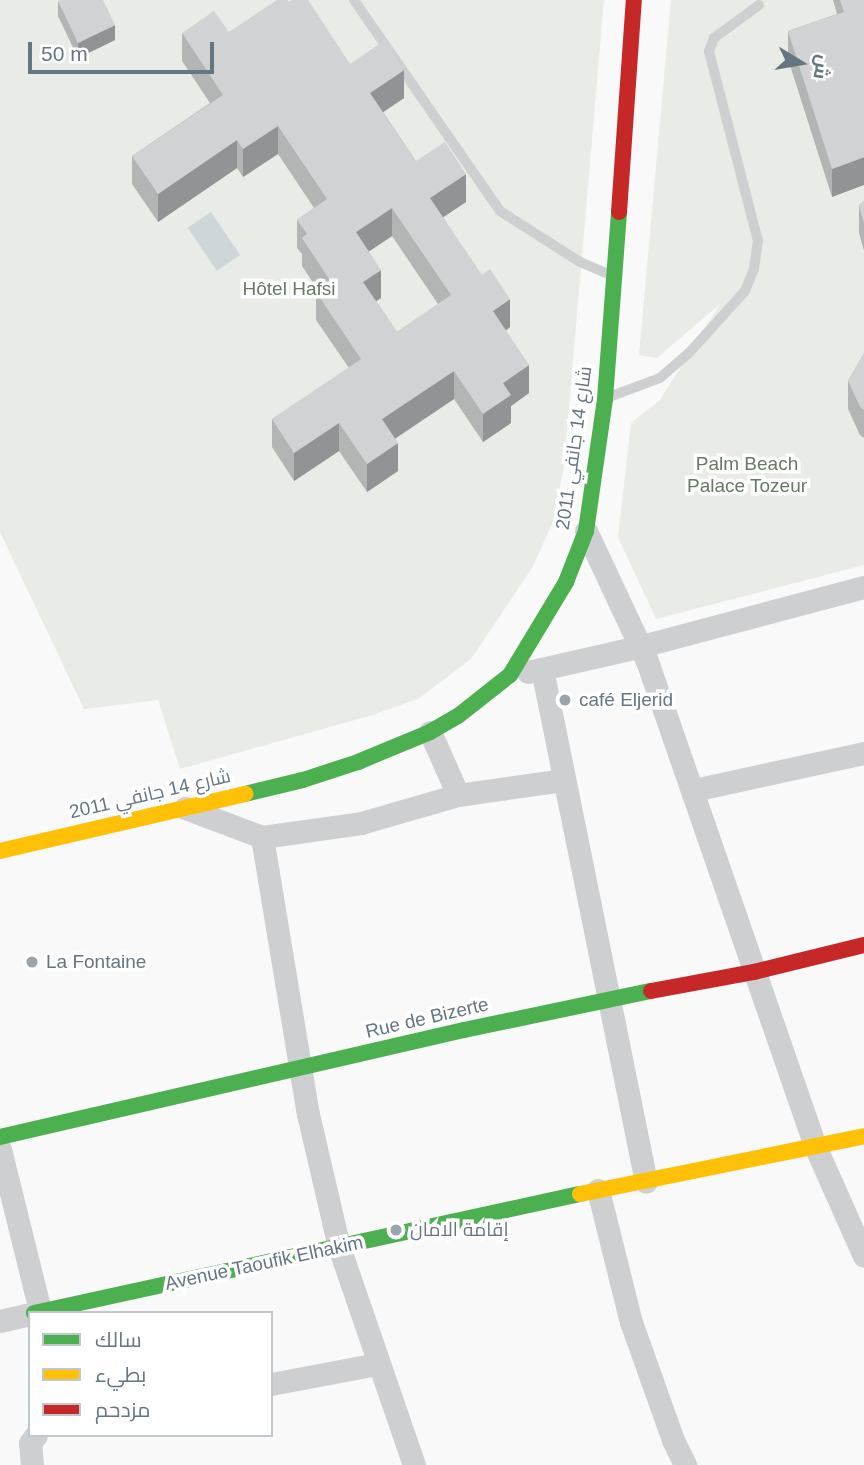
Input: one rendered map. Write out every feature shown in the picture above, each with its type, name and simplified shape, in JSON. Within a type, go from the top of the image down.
[{"type":"street","name":"شارع 14 جانفي 2011","points":[[0,851],[303,780],[358,762],[430,733],[458,716],[510,676],[566,582],[586,531],[605,399],[634,0]]},
{"type":"street","points":[[586,531],[638,647],[647,661],[816,1146],[864,1256]]},
{"type":"street","points":[[510,676],[638,647],[864,587]]},
{"type":"street","points":[[542,669],[646,1182]]},
{"type":"street","points":[[430,733],[458,794]]},
{"type":"street","points":[[694,790],[864,753]]},
{"type":"street","points":[[185,808],[262,837],[361,823],[458,794],[564,780]]},
{"type":"street","points":[[262,837],[301,1069],[339,1247],[377,1364],[414,1465]]},
{"type":"street","name":"Rue de Bizerte","points":[[0,1137],[610,998],[754,972],[864,945]]},
{"type":"street","name":"Avenue Taoufik Elhakim","points":[[40,1311],[598,1190],[864,1136]]},
{"type":"street","points":[[0,1149],[35,1311]]},
{"type":"street","points":[[598,1190],[631,1322],[673,1440],[685,1465]]},
{"type":"street","name":"Avenue Taoufik Elhakim","points":[[0,1321],[28,1314]]},
{"type":"street","points":[[273,1384],[377,1364]]},
{"type":"street","points":[[32,1465],[30,1443],[34,1437]]},
{"type":"lane","points":[[354,0],[500,211],[580,262],[615,278]]},
{"type":"lane","points":[[605,399],[660,378],[689,353],[745,291],[754,269],[758,241],[709,51],[715,38],[759,5]]},
{"type":"green space","name":"Hôtel Hafsi","points":[[0,0],[604,0],[564,466],[553,522],[532,568],[471,659],[418,699],[369,716],[180,769],[158,700],[84,709],[0,532]]},
{"type":"green space","name":"Palm Beach Palace Tozeur","points":[[671,0],[864,0],[864,565],[656,619],[618,537],[631,423],[660,400],[720,304],[657,358],[639,355]]},
{"type":"shaded area","points":[[211,212],[240,255],[217,271],[188,228]]},
{"type":"building","points":[[103,0],[115,25],[78,43],[58,1]]},
{"type":"building","points":[[277,0],[308,0],[350,64],[385,40],[404,70],[370,93],[416,161],[445,142],[466,174],[430,198],[482,275],[490,269],[510,299],[493,311],[529,365],[503,383],[511,395],[483,414],[454,371],[382,419],[398,443],[367,464],[339,423],[294,453],[272,419],[361,359],[316,292],[331,282],[302,238],[307,234],[297,220],[327,199],[278,126],[243,149],[237,140],[158,194],[132,156],[223,95],[182,33],[214,11],[229,32]],"holes":[[[392,208],[451,295],[397,332],[363,282],[381,270],[356,232]]]},
{"type":"building","points":[[840,0],[864,0],[864,157],[832,169],[788,31],[844,12]]},
{"type":"building","points":[[864,201],[864,223],[859,205]]},
{"type":"building","points":[[864,353],[864,410],[848,381]]},
{"type":"traffic: fast","points":[[245,794],[303,780],[358,762],[430,732],[458,716],[510,675],[566,582],[586,531],[605,399],[619,212]]},
{"type":"traffic: fast","points":[[0,1137],[464,1030],[651,991]]},
{"type":"traffic: fast","points":[[43,1311],[580,1194]]},
{"type":"traffic: slow","points":[[0,851],[245,794]]},
{"type":"traffic: slow","points":[[580,1194],[864,1136]]},
{"type":"traffic: jam","points":[[619,212],[634,0]]},
{"type":"traffic: jam","points":[[651,991],[754,972],[864,945]]},
{"type":"place","name":"café Eljerid","points":[[565,700]]},
{"type":"place","name":"La Fontaine","points":[[32,962]]},
{"type":"place","name":"إقامة الامان","points":[[396,1230]]}]
